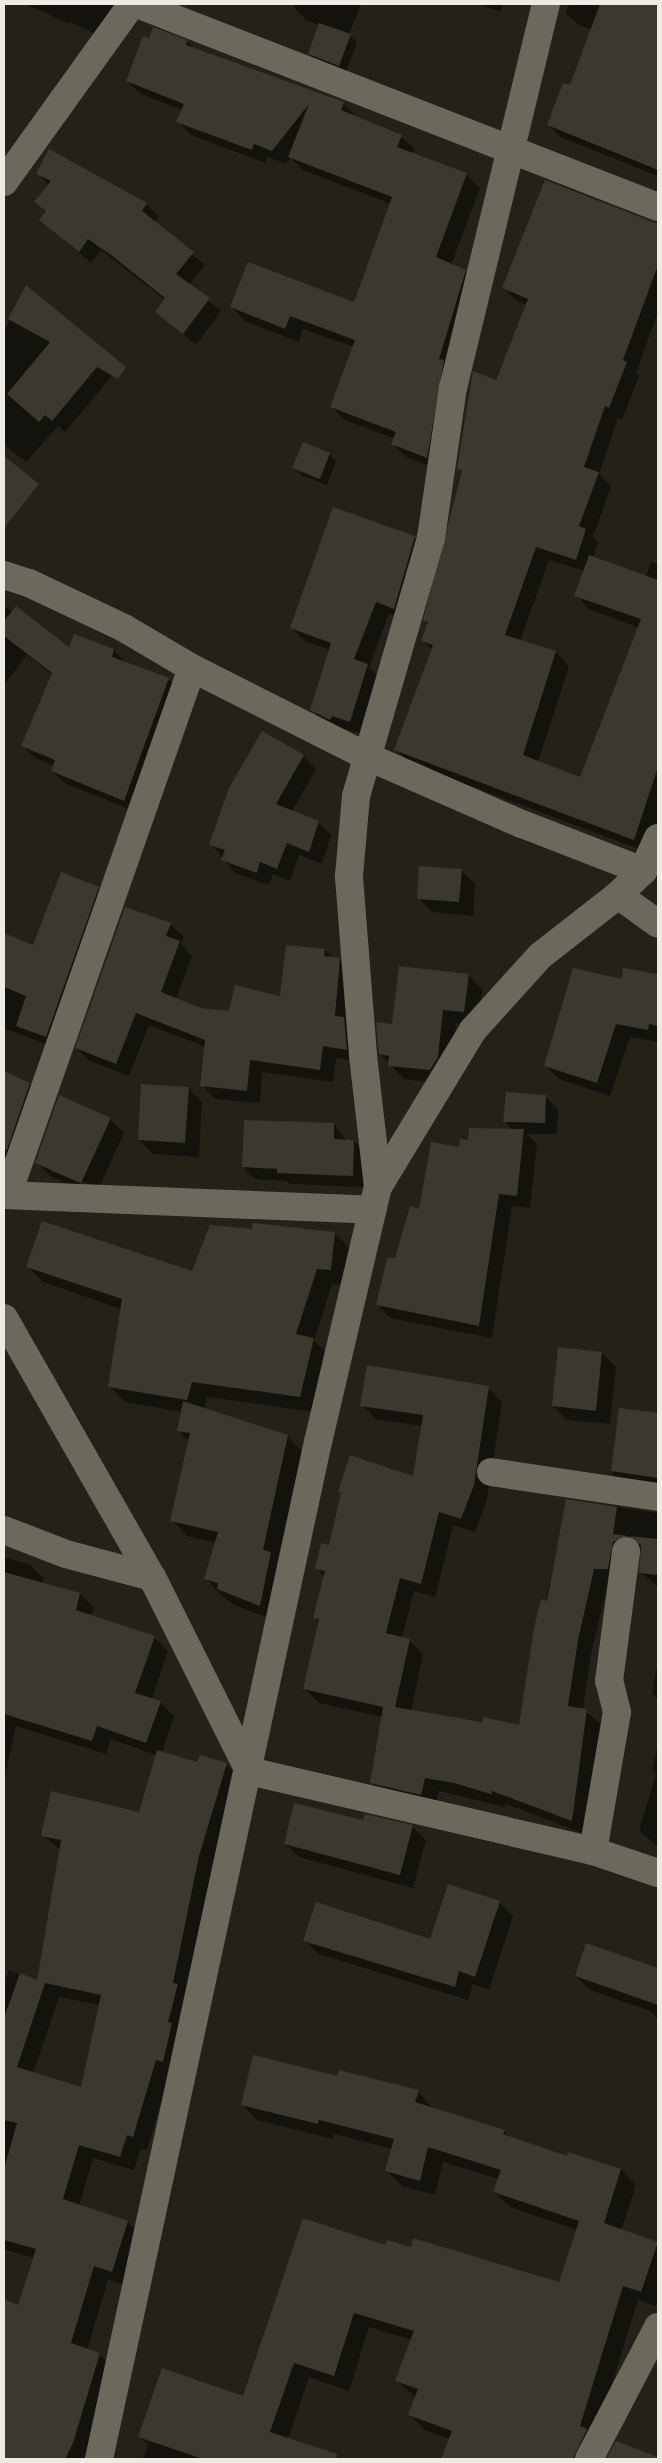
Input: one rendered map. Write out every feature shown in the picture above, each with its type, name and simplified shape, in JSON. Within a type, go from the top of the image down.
[{"type":"street","points":[[4,182],[132,4]]},
{"type":"street","points":[[137,4],[510,146],[658,207]]},
{"type":"street","points":[[376,1198],[349,876],[356,796],[366,756],[431,538],[453,388],[510,146],[546,4]]},
{"type":"street","points":[[4,575],[29,583],[124,628],[192,668],[366,756],[522,824],[643,871]]},
{"type":"street","points":[[192,668],[6,1194],[376,1198]]},
{"type":"street","points":[[99,2459],[249,1771],[318,1442],[376,1198],[473,1030],[540,956],[618,895],[643,871],[658,838]]},
{"type":"street","points":[[618,895],[658,924]]},
{"type":"street","points":[[4,1318],[152,1577],[249,1771]]},
{"type":"street","points":[[492,1472],[658,1497]]},
{"type":"street","points":[[4,1530],[66,1554],[152,1577]]},
{"type":"street","points":[[593,1851],[616,1712],[609,1681],[626,1552]]},
{"type":"street","points":[[249,1771],[593,1851],[658,1873]]},
{"type":"street","points":[[589,2459],[658,2326]]},
{"type":"building","points":[[600,4],[658,4],[658,170],[547,125],[563,83],[570,85]]},
{"type":"building","points":[[319,23],[351,34],[339,66],[308,54]]},
{"type":"building","points":[[153,27],[187,40],[186,45],[344,102],[341,110],[402,135],[397,147],[467,173],[436,257],[466,270],[439,359],[444,360],[427,458],[391,444],[396,432],[330,407],[355,340],[290,316],[285,329],[230,307],[248,262],[354,302],[392,197],[288,157],[309,104],[272,151],[254,144],[252,150],[176,122],[184,104],[126,81],[143,36],[149,38]]},
{"type":"building","points":[[49,149],[147,203],[142,211],[194,252],[176,274],[210,298],[183,334],[155,312],[165,298],[111,255],[88,239],[79,252],[39,220],[46,211],[34,202],[51,181],[36,174]]},
{"type":"building","points":[[545,180],[658,224],[658,265],[623,360],[627,362],[609,408],[605,406],[584,467],[599,472],[579,526],[586,529],[576,560],[536,547],[505,635],[556,651],[523,755],[580,777],[641,619],[574,596],[589,555],[658,580],[658,767],[634,840],[394,750],[433,645],[421,641],[428,622],[423,620],[462,471],[457,469],[473,371],[496,380],[528,299],[502,288]]},
{"type":"building","points":[[26,285],[126,367],[118,379],[97,367],[52,421],[45,415],[39,422],[7,394],[50,342],[8,319]]},
{"type":"building","points":[[303,442],[330,453],[320,479],[292,468]]},
{"type":"building","points":[[4,456],[39,484],[4,528]]},
{"type":"building","points":[[333,507],[415,536],[394,609],[376,602],[354,659],[368,664],[350,722],[332,716],[330,720],[310,710],[331,643],[290,628]]},
{"type":"building","points":[[16,606],[69,647],[74,634],[114,649],[112,657],[169,678],[124,801],[51,771],[55,760],[21,746],[52,673],[4,636],[4,621]]},
{"type":"building","points":[[262,731],[304,755],[276,804],[319,821],[309,852],[287,843],[277,869],[260,862],[257,873],[221,860],[225,850],[209,845],[229,788]]},
{"type":"building","points":[[419,866],[462,869],[459,902],[417,899]]},
{"type":"building","points":[[61,872],[99,887],[46,1037],[16,1026],[26,996],[4,987],[4,933],[33,945]]},
{"type":"building","points":[[125,907],[171,923],[166,936],[180,941],[161,992],[201,1008],[229,1011],[235,985],[280,996],[286,945],[325,949],[324,956],[340,958],[335,1016],[344,1017],[347,1050],[323,1046],[320,1070],[250,1060],[247,1091],[200,1086],[205,1040],[136,1013],[116,1064],[75,1048]]},
{"type":"building","points":[[399,966],[469,974],[464,1012],[443,1010],[438,1057],[430,1070],[388,1066],[389,1056],[379,1054],[376,1022],[392,1024]]},
{"type":"building","points":[[573,968],[622,979],[623,968],[658,974],[658,1026],[649,1024],[648,1030],[616,1024],[597,1083],[544,1066]]},
{"type":"building","points":[[4,1071],[30,1083],[7,1150],[4,1149]]},
{"type":"building","points":[[141,1084],[189,1087],[185,1143],[138,1140]]},
{"type":"building","points":[[506,1092],[546,1095],[545,1123],[503,1122]]},
{"type":"building","points":[[59,1095],[111,1118],[81,1183],[35,1163]]},
{"type":"building","points":[[244,1120],[334,1123],[334,1139],[354,1140],[353,1176],[277,1173],[277,1169],[242,1167]]},
{"type":"building","points":[[469,1128],[524,1129],[517,1196],[499,1194],[479,1326],[376,1305],[387,1258],[395,1258],[410,1206],[419,1209],[431,1142],[459,1147],[460,1139],[468,1140]]},
{"type":"building","points":[[42,1221],[192,1271],[210,1225],[252,1229],[253,1223],[335,1232],[331,1270],[317,1269],[296,1334],[314,1338],[300,1397],[192,1382],[187,1400],[108,1387],[122,1299],[26,1267]]},
{"type":"building","points":[[558,1347],[602,1352],[596,1411],[552,1406]]},
{"type":"building","points":[[367,1365],[489,1386],[474,1485],[461,1519],[439,1512],[421,1584],[400,1578],[386,1633],[410,1639],[395,1707],[482,1722],[483,1717],[519,1725],[534,1628],[541,1599],[547,1601],[566,1499],[617,1507],[613,1534],[628,1536],[613,1542],[608,1569],[594,1569],[578,1640],[568,1706],[587,1709],[572,1821],[492,1791],[491,1794],[454,1783],[425,1778],[421,1795],[370,1783],[383,1707],[303,1689],[319,1619],[313,1618],[325,1571],[315,1569],[321,1543],[329,1545],[341,1493],[338,1492],[350,1455],[413,1476],[423,1415],[360,1406]]},
{"type":"building","points":[[183,1401],[288,1435],[263,1550],[271,1552],[260,1606],[217,1589],[218,1583],[204,1579],[218,1532],[170,1521],[190,1433],[177,1431]]},
{"type":"building","points":[[619,1408],[658,1413],[658,1478],[611,1471]]},
{"type":"building","points":[[628,1536],[658,1539],[658,1575],[639,1573],[641,1545]]},
{"type":"building","points":[[4,1572],[80,1593],[76,1610],[155,1636],[135,1693],[161,1701],[146,1743],[97,1726],[92,1741],[4,1714]]},
{"type":"building","points":[[157,1750],[197,1762],[200,1755],[227,1763],[199,1856],[173,1983],[178,1984],[168,2022],[172,2023],[163,2062],[156,2060],[133,2137],[127,2135],[120,2157],[79,2145],[63,2199],[128,2221],[112,2272],[94,2266],[71,2343],[100,2353],[73,2443],[65,2459],[4,2459],[4,2299],[18,2305],[36,2249],[4,2240],[4,2169],[17,2123],[4,2120],[4,2018],[20,1973],[37,1980],[61,1840],[41,1836],[51,1791],[139,1812]],"holes":[[[45,1983],[101,1995],[81,2087],[17,2067]]]},
{"type":"building","points":[[294,1803],[363,1820],[365,1814],[413,1825],[400,1875],[284,1844]]},
{"type":"building","points":[[448,1884],[500,1901],[475,1977],[459,1971],[455,1987],[303,1941],[316,1902],[430,1939]]},
{"type":"building","points":[[586,1943],[658,1968],[658,2005],[575,1976]]},
{"type":"building","points":[[253,2055],[337,2076],[339,2070],[419,2090],[415,2102],[505,2130],[503,2134],[567,2156],[568,2152],[621,2169],[604,2223],[658,2242],[641,2292],[623,2286],[580,2426],[587,2429],[573,2459],[441,2459],[452,2431],[408,2415],[418,2389],[395,2381],[414,2331],[354,2313],[334,2376],[294,2363],[270,2432],[337,2454],[336,2459],[203,2459],[138,2437],[162,2368],[243,2396],[303,2218],[385,2245],[387,2240],[411,2247],[413,2238],[559,2282],[579,2221],[493,2192],[501,2170],[428,2147],[420,2181],[385,2171],[394,2139],[319,2120],[318,2124],[241,2105]]},
{"type":"building","points":[[616,2441],[658,2457],[658,2459],[606,2459]]}]
